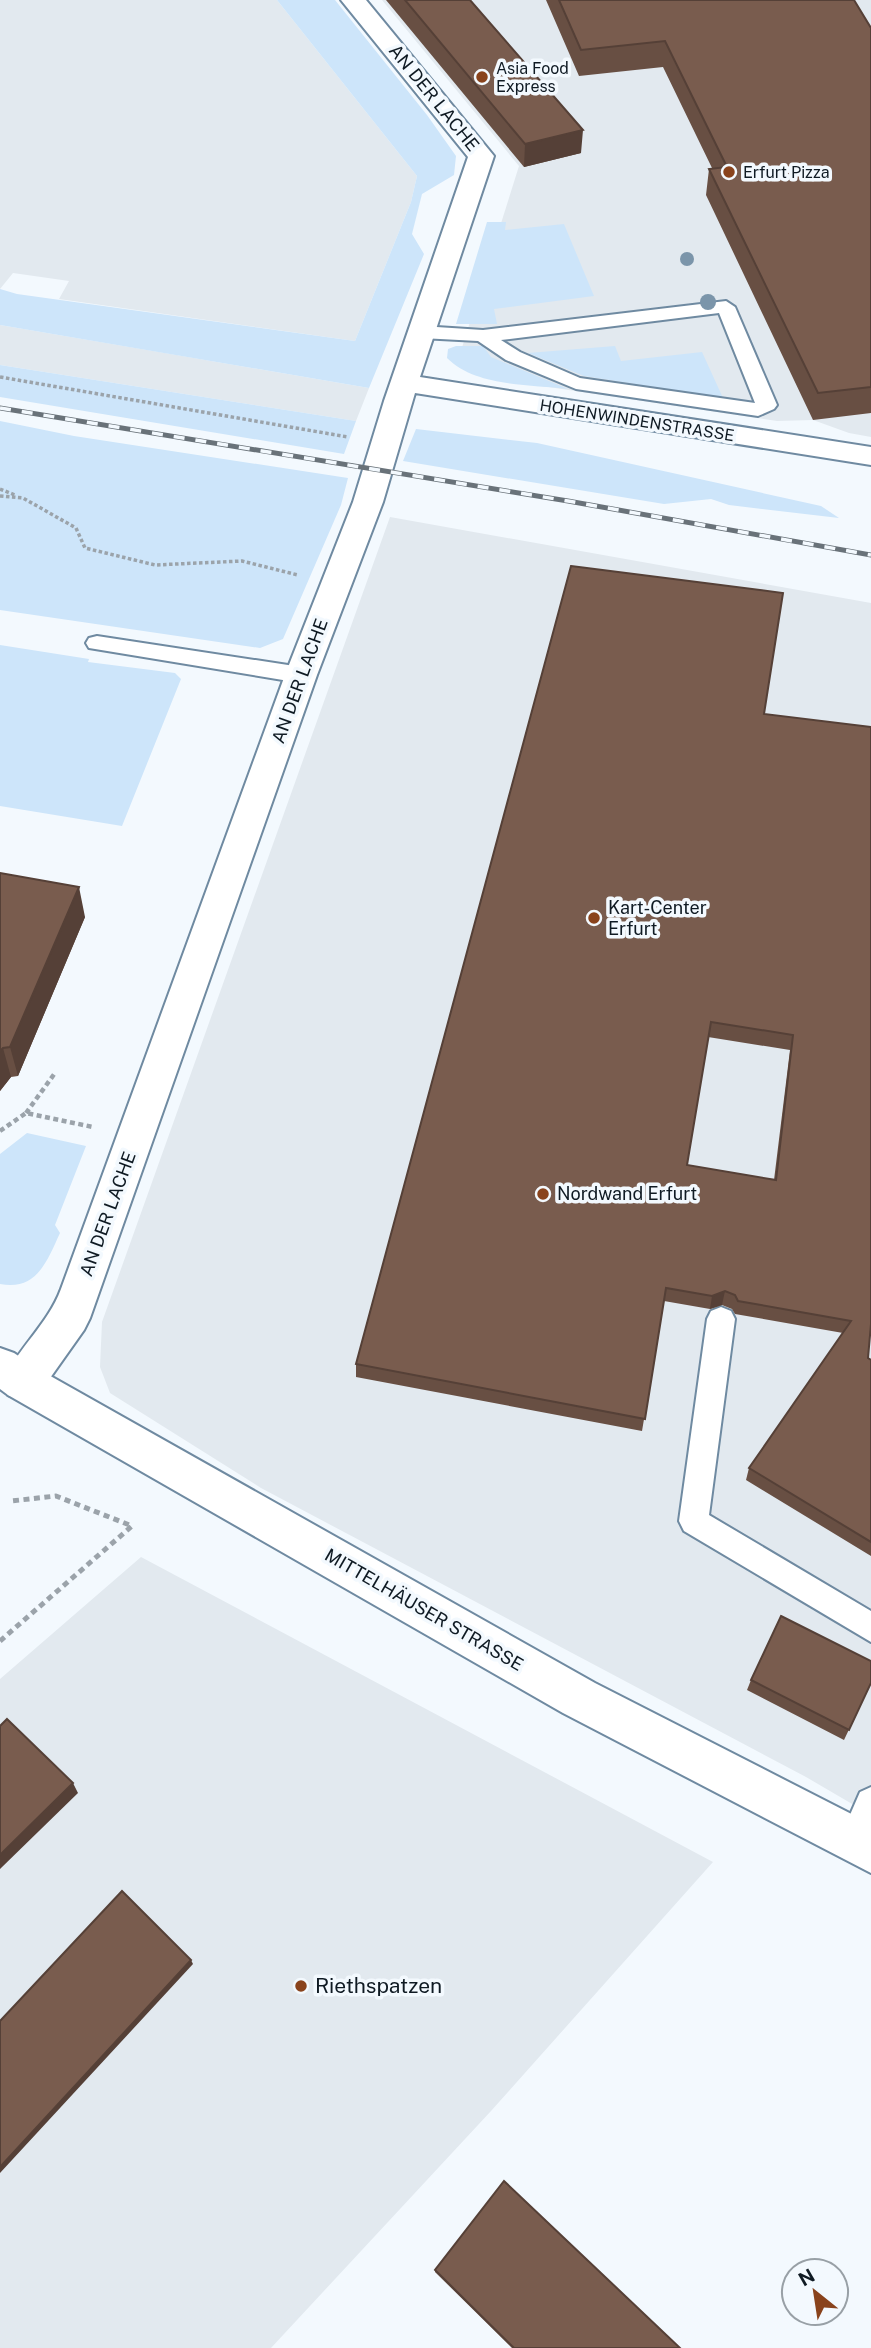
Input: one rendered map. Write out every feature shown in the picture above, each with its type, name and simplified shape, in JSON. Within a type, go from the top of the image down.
[{"type":"street","name":"AN DER LACHE","points":[[8,1383],[70,1318],[301,674],[368,502],[404,383],[481,156],[354,0]]},
{"type":"street","name":"HOHENWINDENSTRASSE","points":[[404,383],[871,456]]},
{"type":"street","name":"MITTELHÄUSER STRASSE","points":[[8,1383],[579,1698],[866,1831]]},
{"type":"lane","points":[[421,332],[483,336],[726,307],[767,405],[758,411],[576,383],[513,356],[483,336]]},
{"type":"lane","points":[[97,643],[301,674]]},
{"type":"lane","points":[[721,1319],[694,1521],[871,1628]]},
{"type":"path","points":[[0,377],[387,443]]},
{"type":"path","points":[[0,489],[76,527],[85,548],[155,565],[242,561],[300,576]]},
{"type":"path","points":[[0,496],[23,499]]},
{"type":"path","points":[[0,1131],[26,1113],[55,1073]]},
{"type":"path","points":[[26,1113],[103,1129]]},
{"type":"path","points":[[0,1641],[132,1526],[56,1496],[11,1501]]},
{"type":"shaded area","points":[[0,0],[277,0],[417,176],[411,202],[355,341],[59,299],[69,281],[13,273],[0,289]]},
{"type":"shaded area","points":[[277,0],[335,0],[427,115],[456,156],[454,175],[422,194],[412,234],[424,254],[369,388],[0,325],[0,289],[17,294],[355,341],[411,202],[417,176]]},
{"type":"shaded area","points":[[382,0],[871,0],[871,437],[849,433],[813,420],[777,421],[495,379],[459,357],[519,166]]},
{"type":"shaded area","points":[[487,222],[506,222],[505,230],[564,224],[594,296],[494,309],[497,324],[456,324]]},
{"type":"shaded area","points":[[0,325],[369,388],[356,421],[0,365]]},
{"type":"shaded area","points":[[456,346],[483,346],[491,357],[568,389],[504,382],[473,374],[447,358],[448,349]]},
{"type":"shaded area","points":[[615,346],[621,361],[702,352],[723,398],[584,376],[528,353]]},
{"type":"shaded area","points":[[0,365],[356,421],[344,454],[0,397]]},
{"type":"shaded area","points":[[0,421],[74,436],[348,478],[341,505],[283,639],[260,648],[0,610]]},
{"type":"shaded area","points":[[416,429],[537,443],[821,506],[839,518],[729,505],[711,499],[664,504],[403,461]]},
{"type":"shaded area","points":[[390,517],[871,603],[871,1815],[806,1777],[261,1488],[110,1393],[100,1367],[102,1322]]},
{"type":"shaded area","points":[[0,645],[89,659],[88,662],[175,673],[181,679],[122,826],[0,806]]},
{"type":"shaded area","points":[[27,1133],[86,1146],[55,1225],[60,1233],[45,1263],[39,1272],[23,1283],[0,1284],[0,1154]]},
{"type":"shaded area","name":"Riethspatzen","points":[[141,1557],[713,1862],[491,2111],[271,2348],[0,2348],[0,1679]]},
{"type":"building","name":"Asia Food Express","points":[[405,0],[470,0],[583,130],[525,144]]},
{"type":"building","points":[[559,0],[854,0],[871,28],[871,387],[818,393],[709,169],[727,167],[665,41],[581,50]]},
{"type":"building","points":[[571,566],[783,593],[764,714],[871,727],[871,1324],[868,1358],[871,1360],[871,1542],[749,1468],[851,1321],[738,1301],[735,1295],[725,1291],[712,1296],[666,1288],[645,1419],[356,1364]],"holes":[[[711,1022],[793,1035],[776,1180],[687,1165]]]},
{"type":"building","points":[[0,873],[79,887],[10,1047],[0,1051]]},
{"type":"building","points":[[781,1616],[871,1661],[871,1683],[849,1730],[751,1680]]},
{"type":"building","points":[[7,1719],[73,1783],[0,1855],[0,1726]]},
{"type":"building","points":[[122,1891],[191,1960],[0,2167],[0,2021]]},
{"type":"building","points":[[504,2181],[680,2348],[514,2348],[435,2270]]},
{"type":"railway","points":[[0,408],[568,501],[871,555]]},
{"type":"place","name":"Asia Food Express","points":[[482,77]]},
{"type":"place","name":"Erfurt Pizza","points":[[729,172]]},
{"type":"place","name":"Kart-Center Erfurt","points":[[594,918]]},
{"type":"place","name":"Nordwand Erfurt","points":[[543,1194]]},
{"type":"place","name":"Riethspatzen","points":[[301,1986]]}]
